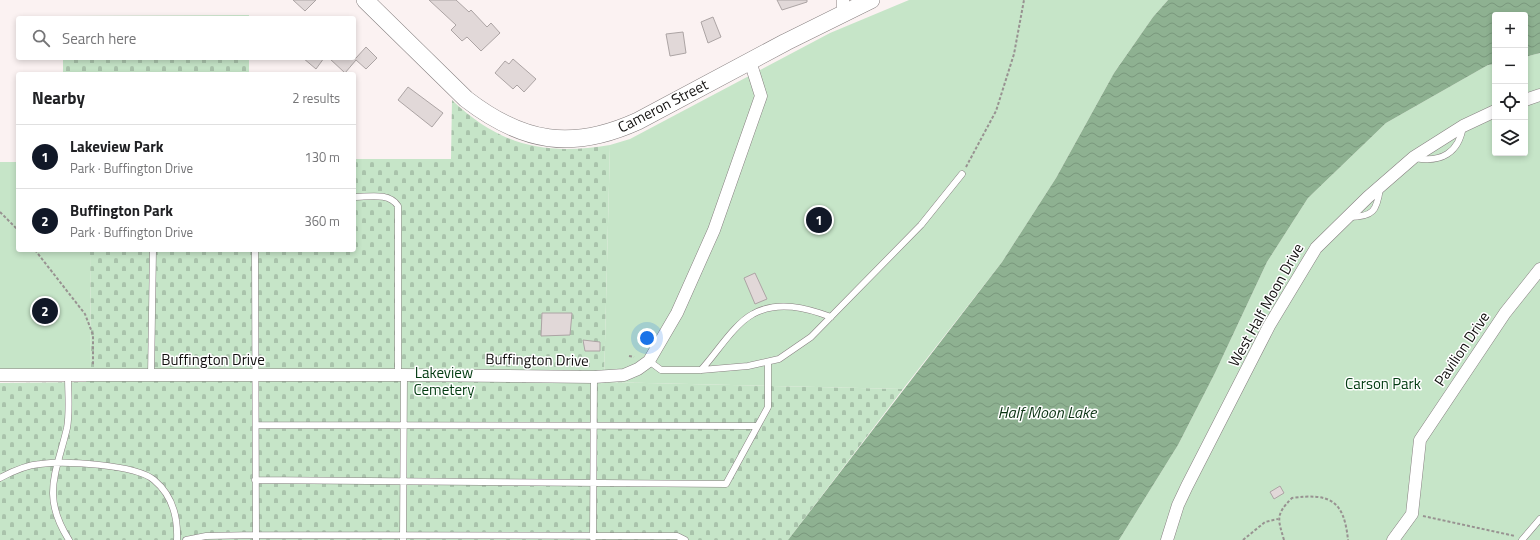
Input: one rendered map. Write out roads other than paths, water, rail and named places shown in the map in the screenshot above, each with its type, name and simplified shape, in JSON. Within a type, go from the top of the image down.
[{"type":"main road","name":"Cameron Street","points":[[371,2],[466,99],[482,111],[521,132],[543,137],[569,139],[594,137],[616,131],[638,121],[750,61],[843,7],[871,0]]},
{"type":"street","name":"Buffington Drive","points":[[0,375],[401,375],[594,377],[624,375],[638,369],[649,361],[677,313],[714,230],[761,96],[750,61]]},
{"type":"street","points":[[1528,99],[1540,95]]},
{"type":"street","name":"West Half Moon Drive","points":[[1167,540],[1178,505],[1273,320],[1316,248],[1346,217],[1414,157],[1463,126],[1492,112]]},
{"type":"street","name":"Pavilion Drive","points":[[1393,540],[1412,514],[1420,440],[1505,313],[1540,269]]},
{"type":"lane","points":[[1414,157],[1427,160],[1445,156],[1457,146],[1463,126]]},
{"type":"lane","points":[[649,361],[661,370],[701,370],[748,366],[779,359],[811,337],[831,317],[921,225],[962,174]]},
{"type":"lane","points":[[356,197],[384,196],[391,198],[398,206],[401,375],[404,426],[403,537]]},
{"type":"lane","points":[[151,376],[153,252]]},
{"type":"lane","points":[[255,252],[256,537]]},
{"type":"lane","points":[[701,370],[736,329],[753,314],[780,306],[810,309],[831,317]]},
{"type":"lane","points":[[255,480],[726,484],[768,407],[768,362]]},
{"type":"lane","points":[[68,376],[67,427],[53,478],[53,494],[56,515],[69,540]]},
{"type":"lane","points":[[593,538],[594,377]]},
{"type":"lane","points":[[256,425],[757,426]]},
{"type":"lane","points":[[0,478],[15,470],[38,464],[57,462],[107,466],[132,470],[153,478],[167,494],[175,513],[177,540]]},
{"type":"lane","points":[[1523,539],[1540,519]]},
{"type":"lane","points":[[186,540],[206,536],[593,538],[677,536],[685,540]]},
{"type":"water","name":"Half Moon Lake","points":[[1168,0],[1540,0],[1540,53],[1528,56],[1528,12],[1492,12],[1492,64],[1488,65],[1386,123],[1308,198],[1267,262],[1215,373],[1178,445],[1119,540],[788,540],[1002,262],[1056,178],[1114,73],[1153,17]]},
{"type":"place","name":"Lakeview Park","points":[[819,220]]},
{"type":"place","name":"Buffington Park","points":[[45,311]]},
{"type":"park label","name":"Lakeview Cemetery","points":[[444,382]]},
{"type":"park label","name":"Carson Park","points":[[1383,384]]}]
